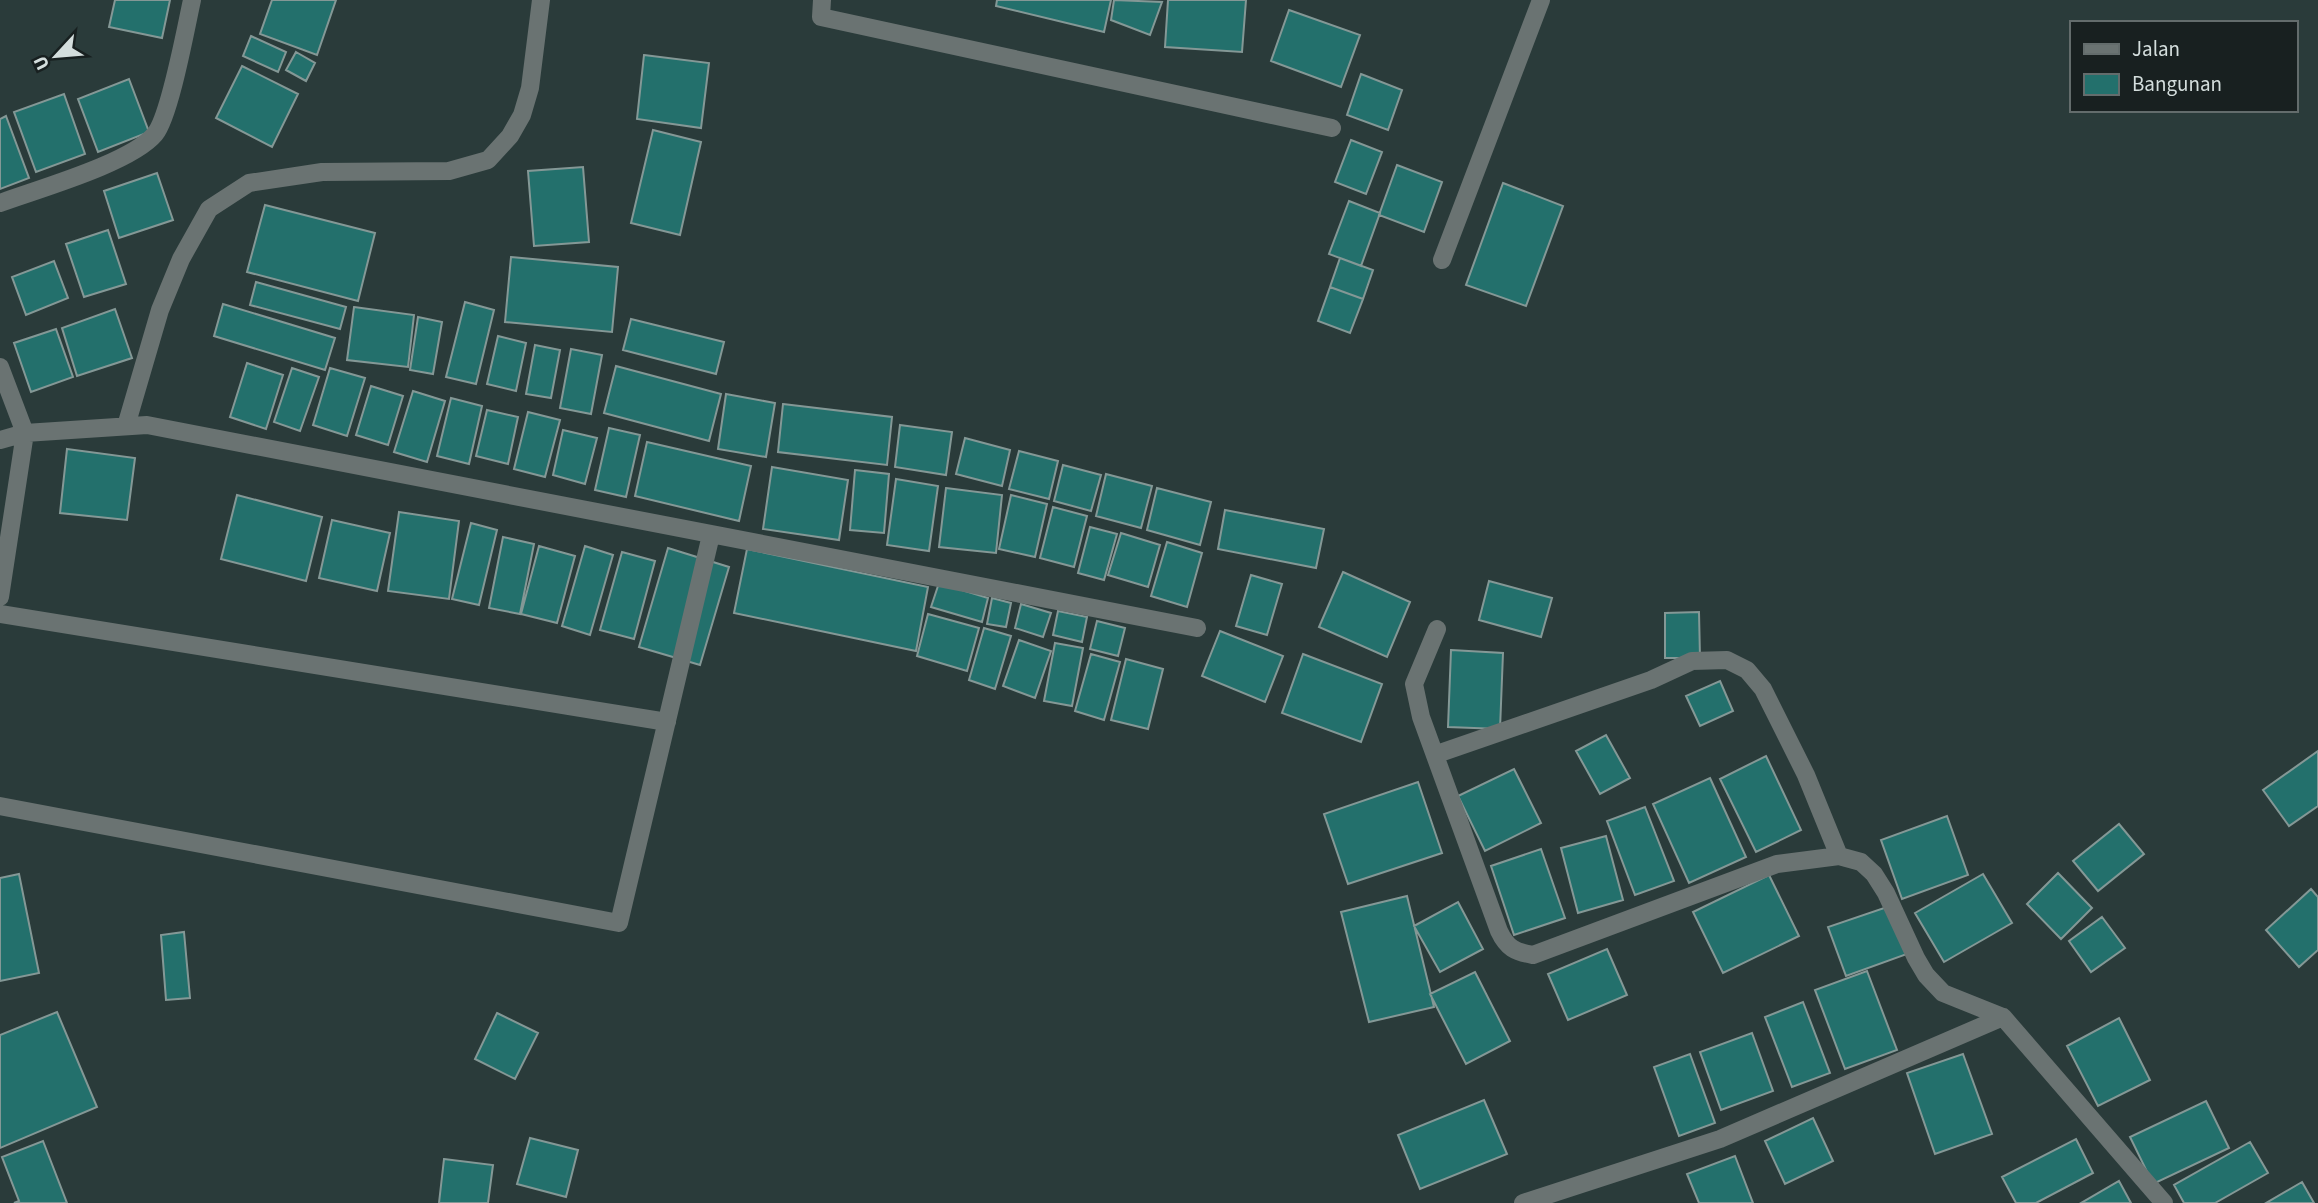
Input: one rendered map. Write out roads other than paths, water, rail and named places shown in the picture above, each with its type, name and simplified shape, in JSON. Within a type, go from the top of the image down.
[{"type":"street","points":[[0,203],[122,157],[157,132],[169,97],[192,0]]},
{"type":"street","points":[[127,426],[160,310],[181,259],[209,209],[248,183],[322,172],[449,171],[488,160],[510,136],[522,115],[530,88],[541,0]]},
{"type":"street","points":[[822,0],[821,17],[1332,128]]},
{"type":"street","points":[[1442,260],[1541,0]]},
{"type":"street","points":[[0,367],[24,433],[0,597]]},
{"type":"street","points":[[0,440],[24,433],[147,425],[1198,628]]},
{"type":"street","points":[[0,807],[619,923],[712,535]]},
{"type":"street","points":[[0,614],[667,722]]},
{"type":"street","points":[[1437,629],[1414,684],[1421,717],[1437,754],[1448,794],[1505,944],[1516,952],[1533,955],[1777,864],[1839,856],[1861,862],[1874,874],[1926,975],[1943,993],[2003,1017],[2164,1203]]},
{"type":"street","points":[[1437,754],[1651,680],[1692,661],[1727,660],[1747,670],[1763,689],[1805,775],[1839,856]]},
{"type":"street","points":[[1523,1203],[1720,1139],[2003,1017]]}]
